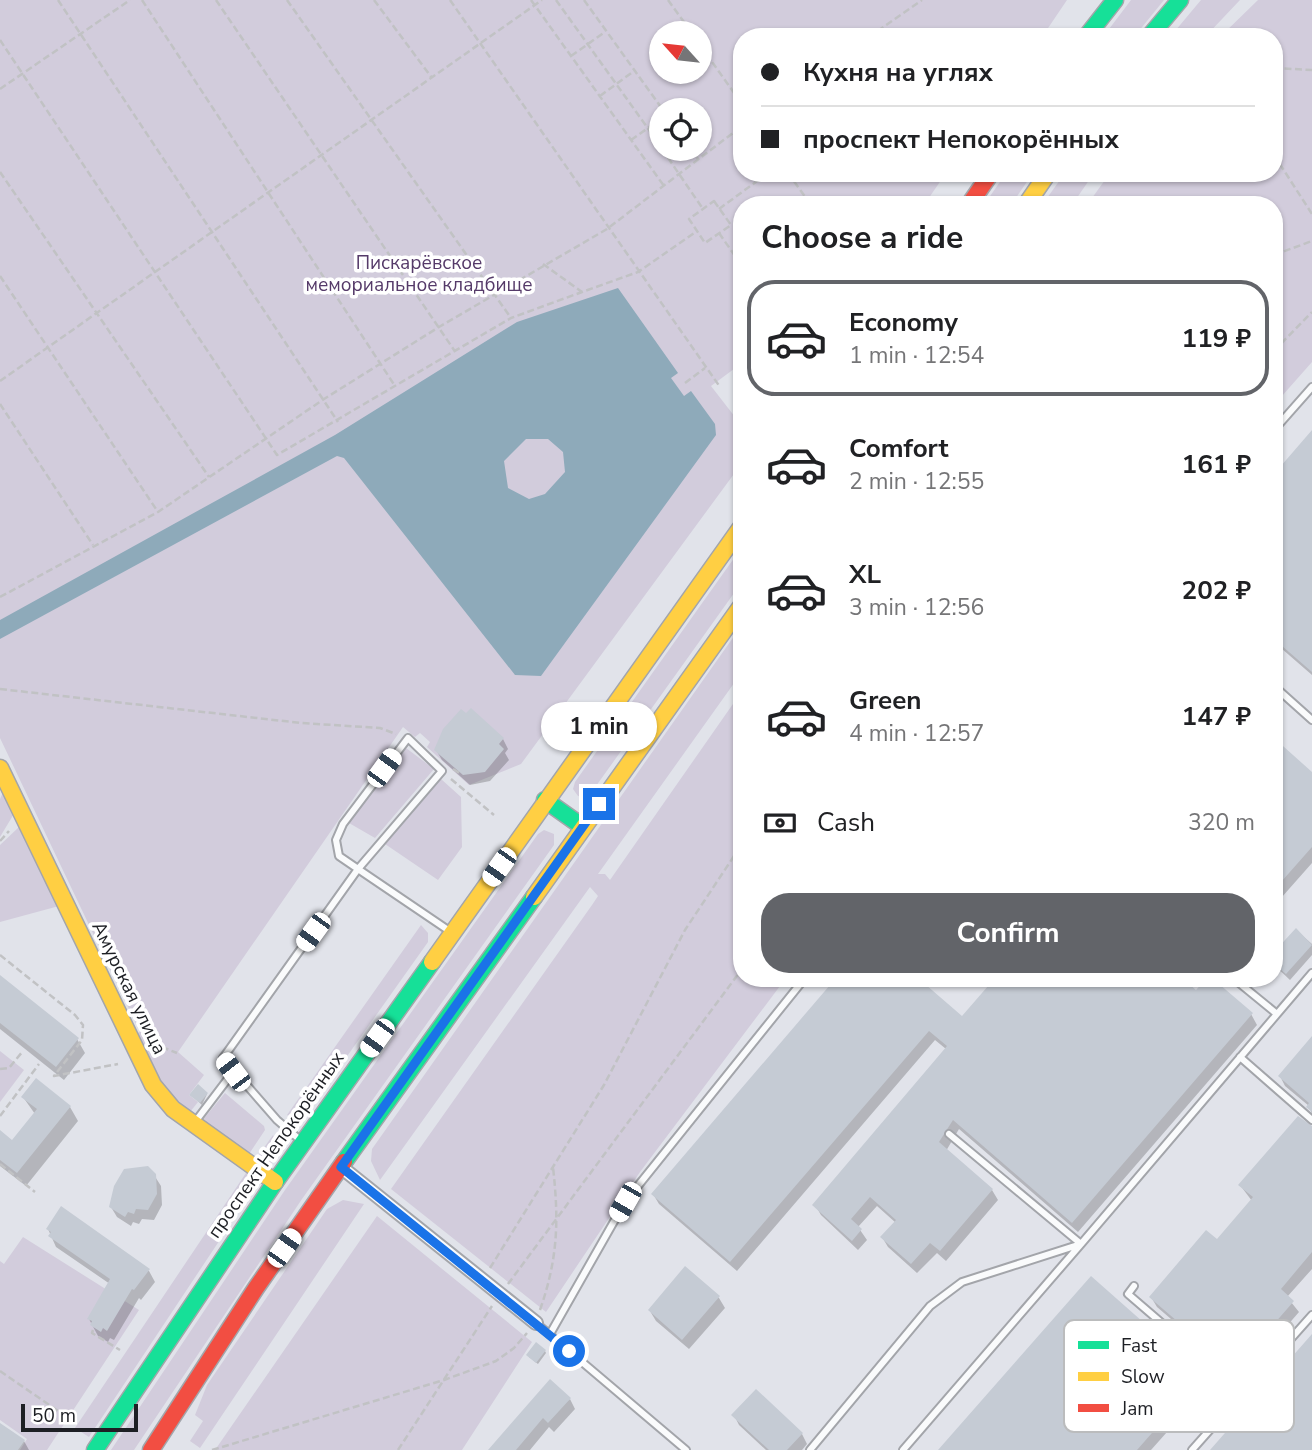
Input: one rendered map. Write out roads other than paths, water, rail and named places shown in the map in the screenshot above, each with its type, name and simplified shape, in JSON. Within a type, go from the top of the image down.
[{"type":"main road","points":[[1093,28],[1115,0]]},
{"type":"main road","points":[[1157,28],[1180,0]]},
{"type":"main road","name":"проспект Непокорённых","points":[[95,1450],[275,1182],[733,539]]},
{"type":"main road","points":[[151,1450],[256,1288],[733,618]]},
{"type":"main road","name":"Амурская улица","points":[[0,768],[153,1085],[173,1109],[275,1182]]},
{"type":"main road","points":[[545,800],[583,827]]},
{"type":"street","points":[[341,1167],[536,1323]]},
{"type":"lane","points":[[1283,420],[1312,387]]},
{"type":"lane","points":[[1283,694],[1312,720]]},
{"type":"lane","points":[[303,1142],[233,1072],[223,1058],[358,869],[442,771],[408,738],[343,824],[336,840],[339,856],[358,869],[452,933]]},
{"type":"lane","points":[[903,1450],[1312,973]]},
{"type":"lane","points":[[550,1334],[625,1202],[798,987]]},
{"type":"lane","points":[[1244,987],[1277,1014]]},
{"type":"lane","points":[[1240,1057],[1312,1120]]},
{"type":"lane","points":[[194,1123],[233,1072]]},
{"type":"lane","points":[[948,1134],[1081,1244]]},
{"type":"lane","points":[[810,1450],[930,1306],[962,1282],[1081,1244]]},
{"type":"lane","points":[[1134,1286],[1128,1294],[1158,1320]]},
{"type":"lane","points":[[1294,1335],[1312,1315]]},
{"type":"lane","points":[[536,1323],[687,1450]]},
{"type":"lane","points":[[1192,1450],[1208,1432]]},
{"type":"water","points":[[618,288],[678,373],[671,378],[684,396],[691,391],[715,424],[716,435],[541,676],[515,675],[344,458],[337,456],[0,639],[0,620],[335,435],[517,322]],"holes":[[[526,439],[548,439],[563,452],[565,472],[545,494],[529,499],[508,488],[504,461]]]},
{"type":"park label","name":"Пискарёвское мемориальное кладбище","points":[[419,274]]}]
